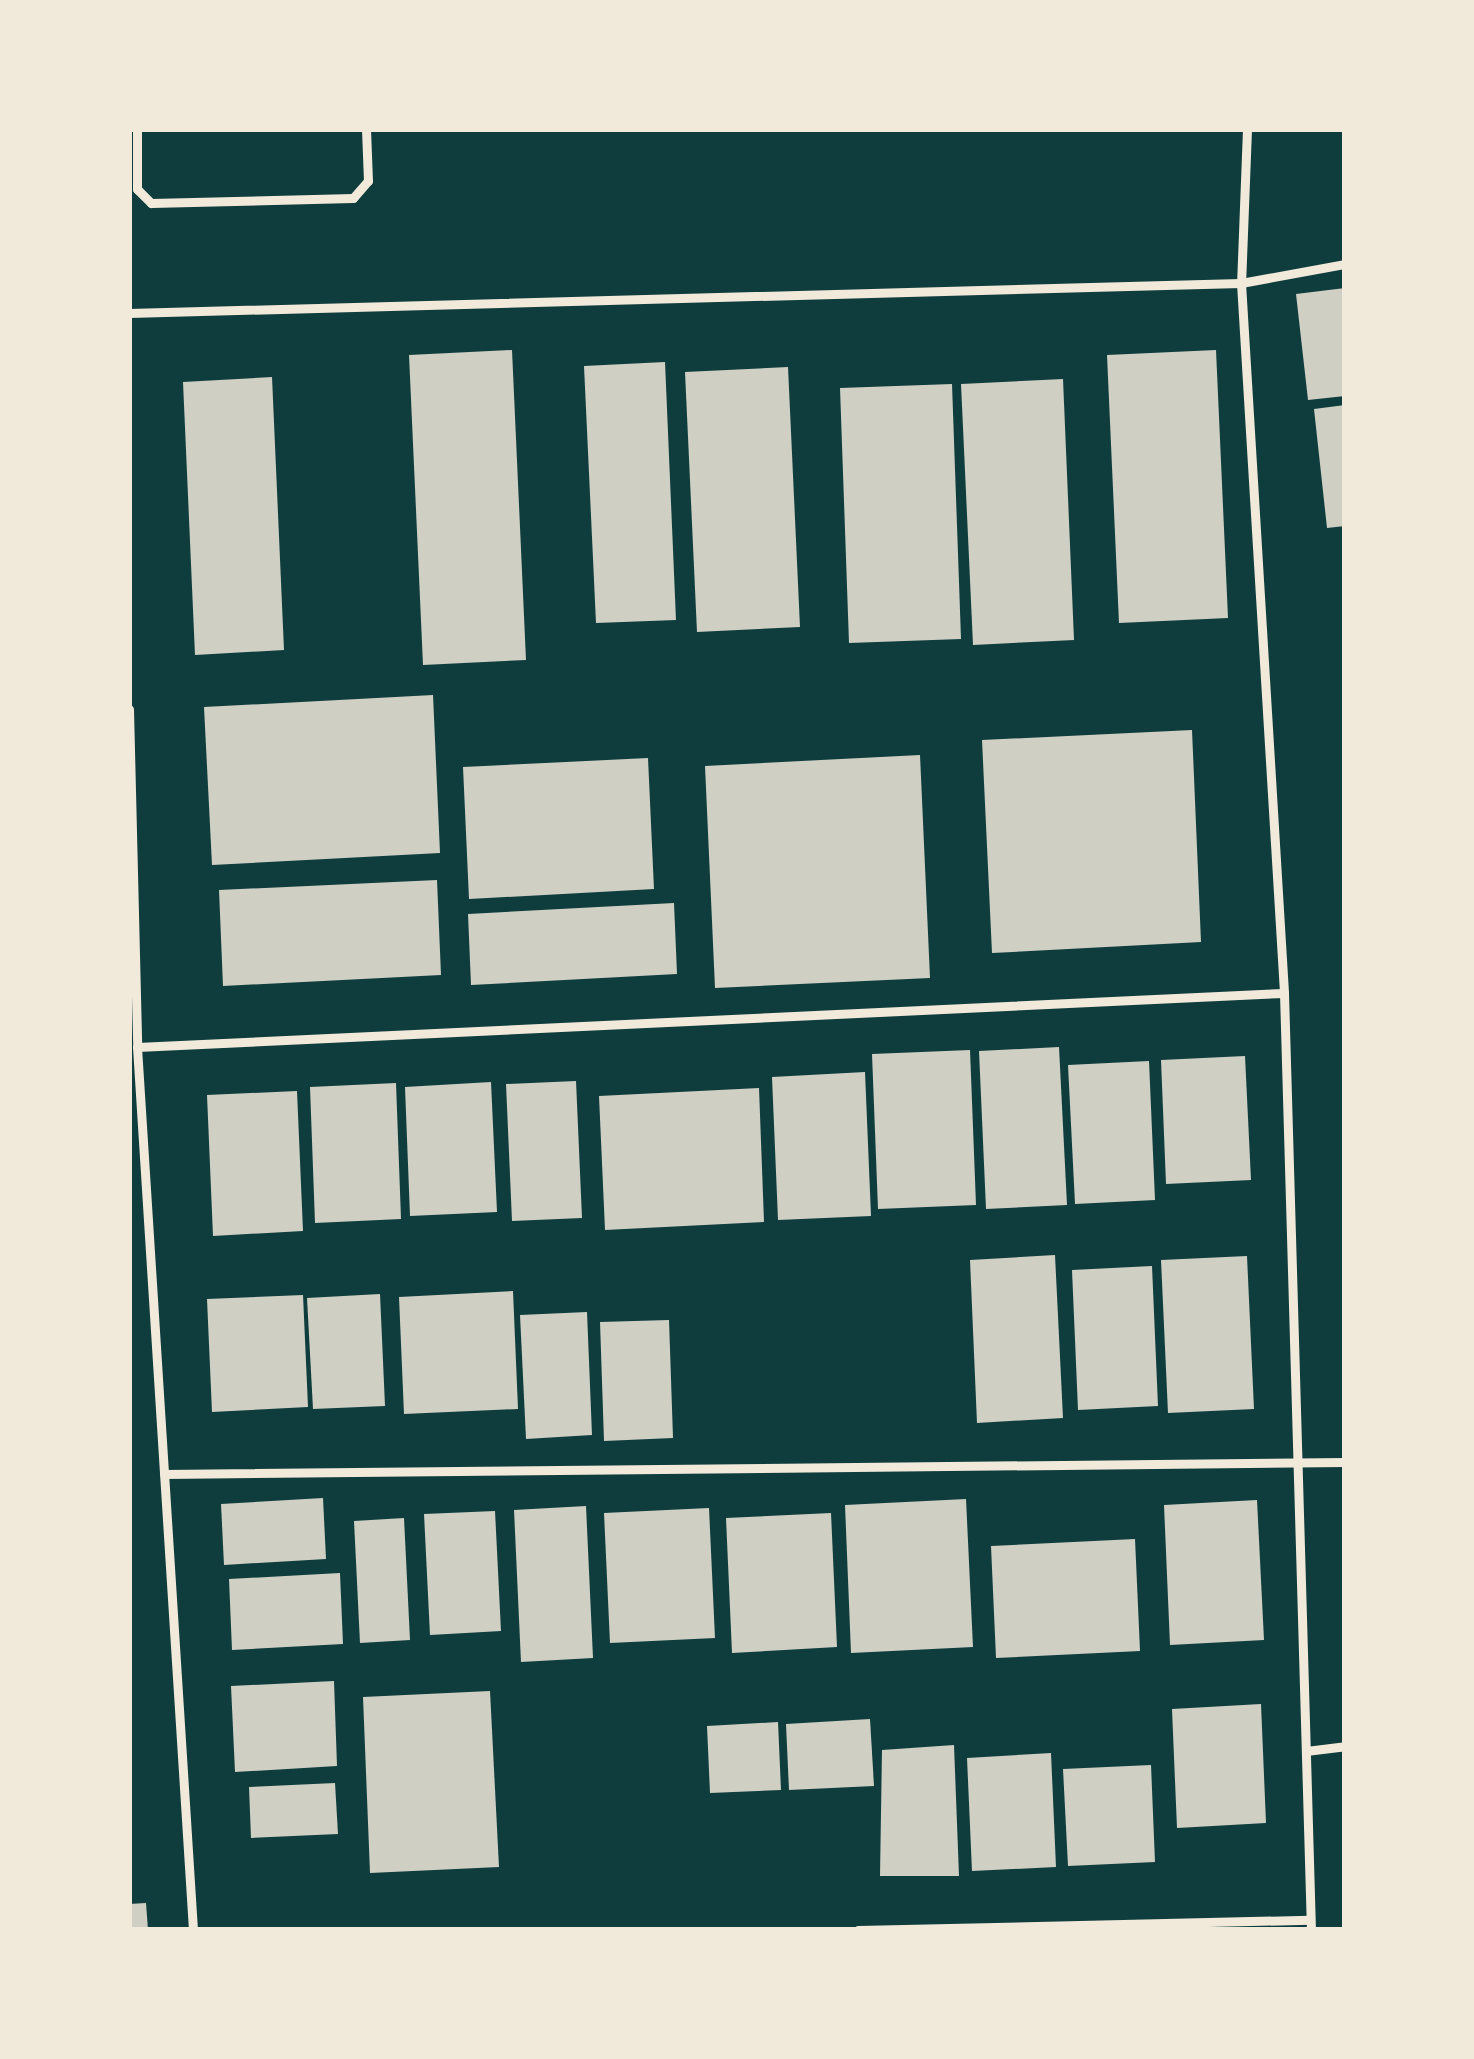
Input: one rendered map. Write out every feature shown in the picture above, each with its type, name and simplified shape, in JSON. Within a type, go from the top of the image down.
[{"type":"lane","points":[[137,129],[137,189],[151,203],[353,198],[368,181],[366,129]]},
{"type":"lane","points":[[858,1930],[1311,1925],[1284,993],[1241,284],[1247,129]]},
{"type":"lane","points":[[129,314],[1241,284],[1345,264]]},
{"type":"lane","points":[[129,709],[137,1047],[193,1930]]},
{"type":"lane","points":[[137,1047],[1284,993]]},
{"type":"lane","points":[[164,1474],[1345,1462]]},
{"type":"lane","points":[[1306,1751],[1345,1746]]},
{"type":"building","points":[[1345,288],[1345,396],[1308,400],[1296,294]]},
{"type":"building","points":[[512,350],[526,660],[423,665],[409,355]]},
{"type":"building","points":[[1216,350],[1228,618],[1119,623],[1107,355]]},
{"type":"building","points":[[665,362],[676,620],[596,623],[584,366]]},
{"type":"building","points":[[788,367],[800,627],[697,632],[685,372]]},
{"type":"building","points":[[272,377],[284,650],[195,655],[183,382]]},
{"type":"building","points":[[1063,379],[1074,640],[973,645],[961,384]]},
{"type":"building","points":[[952,384],[961,639],[849,643],[840,388]]},
{"type":"building","points":[[1345,405],[1345,526],[1327,528],[1314,409]]},
{"type":"building","points":[[433,695],[440,853],[212,865],[204,707]]},
{"type":"building","points":[[1192,730],[1201,942],[992,953],[982,740]]},
{"type":"building","points":[[920,755],[930,978],[715,988],[705,766]]},
{"type":"building","points":[[648,758],[654,889],[469,899],[463,767]]},
{"type":"building","points":[[437,880],[441,975],[223,986],[219,890]]},
{"type":"building","points":[[674,903],[677,974],[471,985],[468,914]]},
{"type":"building","points":[[1059,1047],[1067,1205],[986,1209],[979,1051]]},
{"type":"building","points":[[970,1050],[976,1205],[878,1209],[872,1054]]},
{"type":"building","points":[[1245,1056],[1251,1180],[1166,1184],[1161,1060]]},
{"type":"building","points":[[1149,1061],[1155,1200],[1075,1204],[1068,1065]]},
{"type":"building","points":[[865,1072],[871,1216],[778,1220],[772,1077]]},
{"type":"building","points":[[576,1081],[582,1218],[512,1221],[506,1084]]},
{"type":"building","points":[[491,1082],[497,1212],[410,1216],[405,1087]]},
{"type":"building","points":[[396,1083],[401,1219],[315,1223],[310,1087]]},
{"type":"building","points":[[759,1088],[764,1222],[605,1230],[599,1096]]},
{"type":"building","points":[[297,1091],[303,1231],[213,1236],[207,1095]]},
{"type":"building","points":[[1055,1255],[1063,1418],[977,1423],[970,1260]]},
{"type":"building","points":[[1247,1256],[1254,1409],[1168,1413],[1161,1260]]},
{"type":"building","points":[[1152,1266],[1158,1406],[1078,1410],[1072,1270]]},
{"type":"building","points":[[513,1291],[518,1409],[404,1414],[399,1297]]},
{"type":"building","points":[[380,1294],[385,1406],[313,1409],[307,1298]]},
{"type":"building","points":[[303,1295],[308,1407],[212,1412],[207,1299]]},
{"type":"building","points":[[587,1312],[592,1435],[526,1439],[520,1315]]},
{"type":"building","points":[[669,1320],[673,1438],[604,1441],[600,1322]]},
{"type":"building","points":[[323,1498],[326,1559],[224,1565],[221,1504]]},
{"type":"building","points":[[966,1499],[973,1647],[851,1653],[845,1505]]},
{"type":"building","points":[[1257,1500],[1264,1640],[1170,1645],[1164,1505]]},
{"type":"building","points":[[586,1506],[593,1658],[521,1662],[514,1510]]},
{"type":"building","points":[[709,1508],[715,1638],[610,1643],[604,1513]]},
{"type":"building","points":[[495,1511],[501,1631],[430,1635],[424,1514]]},
{"type":"building","points":[[831,1513],[837,1647],[732,1653],[726,1518]]},
{"type":"building","points":[[404,1518],[410,1640],[360,1643],[354,1521]]},
{"type":"building","points":[[1135,1539],[1140,1651],[996,1658],[991,1546]]},
{"type":"building","points":[[340,1573],[343,1644],[232,1650],[229,1579]]},
{"type":"building","points":[[334,1681],[337,1766],[235,1772],[231,1686]]},
{"type":"building","points":[[490,1691],[499,1867],[370,1873],[363,1697]]},
{"type":"building","points":[[1261,1704],[1266,1823],[1177,1828],[1172,1709]]},
{"type":"building","points":[[870,1719],[874,1786],[789,1790],[786,1724]]},
{"type":"building","points":[[778,1722],[781,1790],[710,1793],[707,1726]]},
{"type":"building","points":[[954,1745],[959,1876],[880,1876],[882,1750]]},
{"type":"building","points":[[1051,1753],[1056,1867],[972,1871],[967,1758]]},
{"type":"building","points":[[1151,1765],[1155,1862],[1068,1866],[1063,1769]]},
{"type":"building","points":[[335,1783],[338,1834],[251,1838],[249,1787]]},
{"type":"building","points":[[146,1903],[148,1930],[129,1930],[129,1904]]}]
